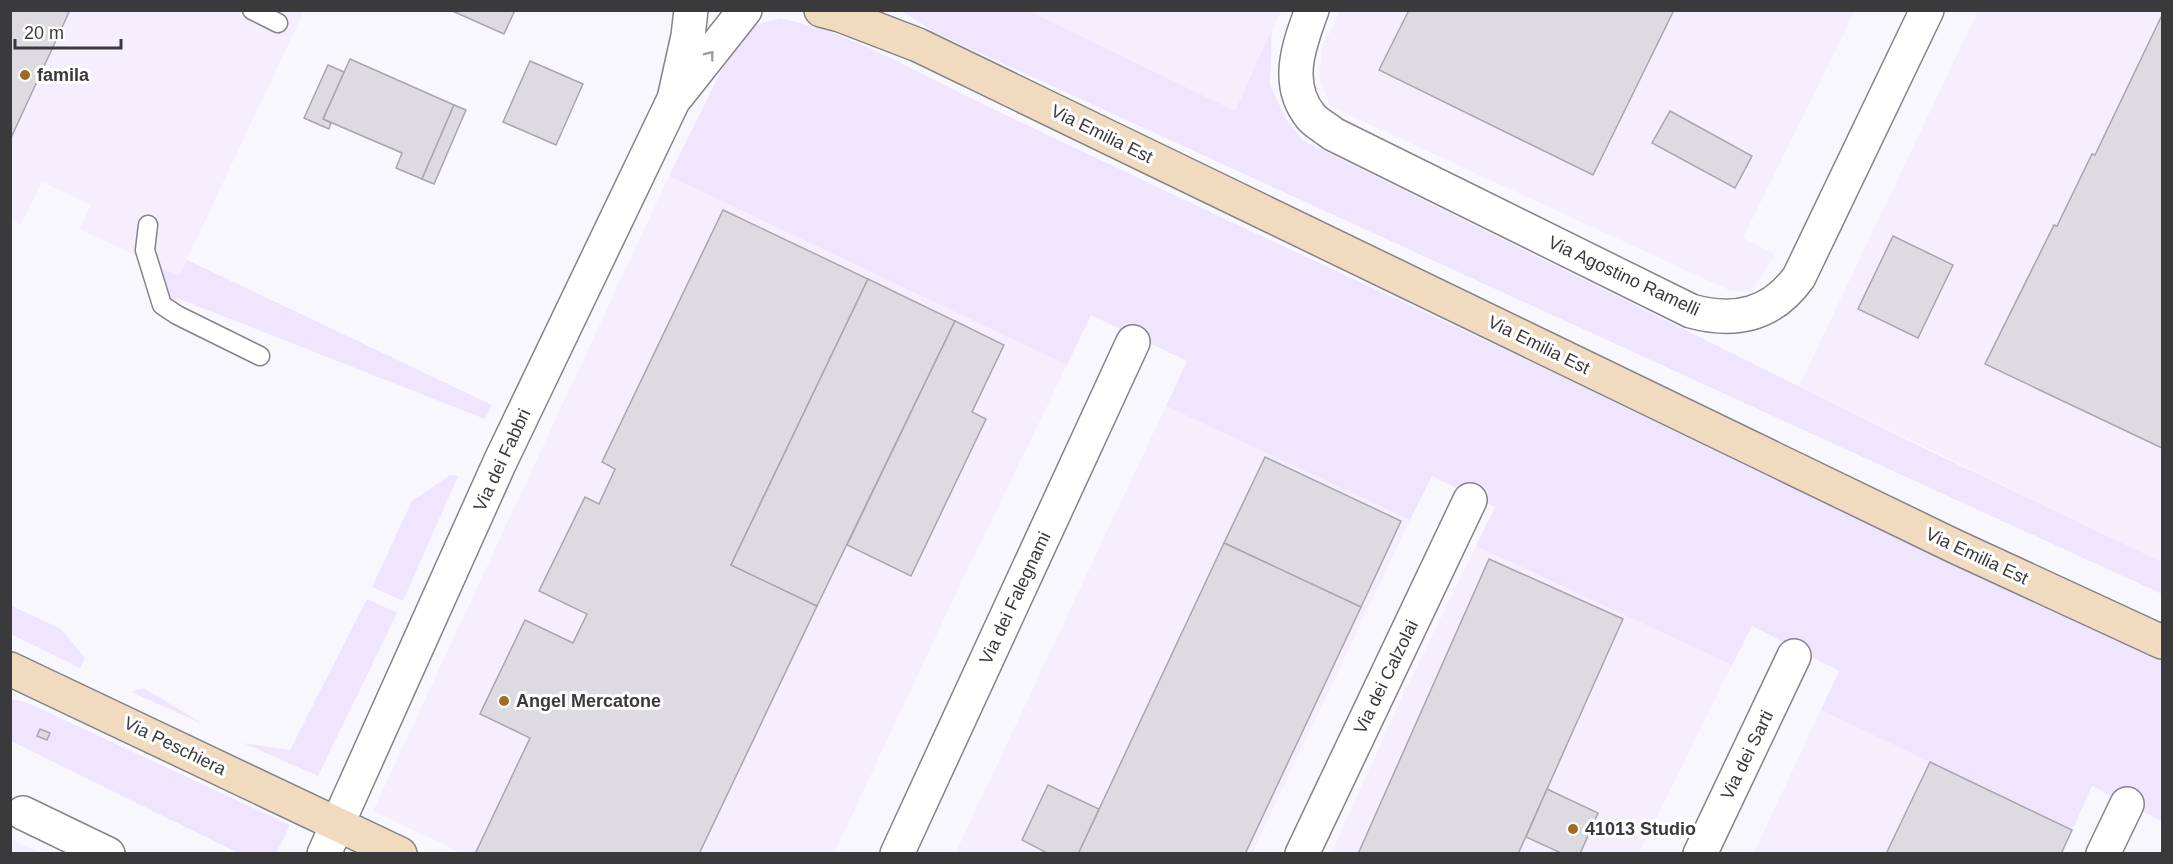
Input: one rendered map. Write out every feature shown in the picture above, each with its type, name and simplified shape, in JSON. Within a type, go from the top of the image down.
[{"type":"main road","name":"Via Emilia Est","points":[[821,10],[918,45],[1954,546],[2163,642]]},
{"type":"main road","name":"Via Emilia Est","points":[[881,10],[918,45]]},
{"type":"main road","name":"Via Peschiera","points":[[10,669],[400,854]]},
{"type":"street","name":"Via dei Fabbri","points":[[674,99],[688,36],[691,10]]},
{"type":"street","name":"Via dei Fabbri","points":[[324,854],[500,462],[674,99],[745,10]]},
{"type":"street","name":"Via Agostino Ramelli","points":[[1312,10],[1296,61],[1295,86],[1301,102],[1312,118],[1333,134],[1691,311],[1713,317],[1753,313],[1788,292],[1799,277],[1927,10]]},
{"type":"street","name":"Via dei Falegnami","points":[[897,854],[1133,342]]},
{"type":"street","name":"Via dei Calzolai","points":[[1302,854],[1470,500]]},
{"type":"street","name":"Via dei Sarti","points":[[1700,854],[1794,656]]},
{"type":"street","points":[[2103,854],[2127,804]]},
{"type":"street","points":[[22,813],[108,854]]},
{"type":"lane","points":[[252,10],[278,23]]},
{"type":"lane","points":[[148,225],[146,250],[162,304],[177,315],[260,356]]},
{"type":"shaded area","points":[[10,11],[304,11],[179,276],[79,229],[91,205],[42,182],[21,225],[11,219]]},
{"type":"shaded area","points":[[902,11],[1029,11],[1235,111],[1272,29],[1270,85],[1286,119],[1302,140],[1907,440],[2162,562],[2162,594],[936,33]]},
{"type":"shaded area","points":[[1029,11],[1281,11],[1235,111]]},
{"type":"shaded area","points":[[1340,11],[1855,11],[1743,238],[1775,254],[1751,292],[1731,291],[1330,106],[1319,76],[1322,48]]},
{"type":"shaded area","points":[[1978,11],[2162,11],[2162,562],[1799,386]]},
{"type":"shaded area","points":[[781,18],[826,30],[874,50],[1240,226],[2162,656],[2162,821],[2092,786],[2072,830],[1821,710],[1839,671],[1752,626],[1732,665],[1476,546],[1495,507],[1432,476],[1410,520],[1166,406],[1187,361],[1091,315],[1067,365],[669,176],[735,43],[755,25]]},
{"type":"shaded area","points":[[669,176],[1067,365],[834,853],[462,853],[373,811]]},
{"type":"shaded area","points":[[187,260],[492,405],[485,419],[177,298],[168,300],[158,266],[179,276]]},
{"type":"shaded area","points":[[1166,406],[1410,520],[1252,853],[955,854]]},
{"type":"shaded area","points":[[450,475],[458,476],[403,601],[372,587],[412,501]]},
{"type":"shaded area","points":[[1476,546],[1732,665],[1639,853],[1331,854],[1400,701]]},
{"type":"shaded area","points":[[367,599],[397,613],[318,776],[243,743],[290,750]]},
{"type":"shaded area","points":[[10,605],[61,629],[85,658],[80,668],[11,634]]},
{"type":"shaded area","points":[[144,688],[203,724],[131,692]]},
{"type":"shaded area","points":[[10,699],[26,702],[290,825],[276,853],[238,853],[11,741]]},
{"type":"shaded area","points":[[1821,710],[2072,830],[2061,853],[1753,854]]},
{"type":"shaded area","points":[[11,838],[19,843],[41,853],[11,853]]},
{"type":"building","name":"famila","points":[[10,10],[70,10],[10,140]]},
{"type":"building","points":[[450,10],[515,10],[504,34]]},
{"type":"building","points":[[1409,10],[1674,10],[1593,175],[1379,70]]},
{"type":"building","points":[[2162,15],[2162,448],[1985,364],[2054,225],[2057,226],[2092,154],[2095,155]]},
{"type":"building","points":[[350,59],[454,105],[422,179],[396,168],[402,153],[323,119]]},
{"type":"building","points":[[530,61],[583,84],[556,145],[503,122]]},
{"type":"building","points":[[328,65],[344,72],[323,119],[331,123],[329,129],[304,118]]},
{"type":"building","points":[[454,105],[466,110],[434,184],[422,179]]},
{"type":"building","points":[[1670,111],[1752,156],[1735,188],[1652,143]]},
{"type":"building","points":[[723,210],[868,279],[731,565],[817,606],[699,854],[475,854],[530,738],[480,714],[525,620],[573,643],[587,614],[539,591],[585,497],[599,504],[615,469],[602,462]]},
{"type":"building","points":[[1893,236],[1953,265],[1918,338],[1858,309]]},
{"type":"building","points":[[868,279],[955,321],[817,606],[731,565]]},
{"type":"building","points":[[955,321],[1004,345],[972,412],[986,419],[911,576],[847,545]]},
{"type":"building","points":[[1265,457],[1401,521],[1361,607],[1224,543]]},
{"type":"building","points":[[1224,543],[1361,607],[1245,854],[1078,854]]},
{"type":"building","points":[[1489,559],[1623,619],[1518,854],[1358,854]]},
{"type":"building","points":[[40,729],[50,733],[47,740],[37,736]]},
{"type":"building","points":[[1930,762],[2072,830],[2061,854],[1886,854]]},
{"type":"building","points":[[1048,785],[1099,809],[1078,854],[1049,854],[1022,840]]},
{"type":"building","points":[[1547,789],[1598,813],[1580,854],[1563,854],[1526,837]]},
{"type":"place","name":"famila","points":[[25,75]]},
{"type":"place","name":"Angel Mercatone","points":[[504,701]]},
{"type":"place","name":"41013 Studio","points":[[1573,829]]}]
